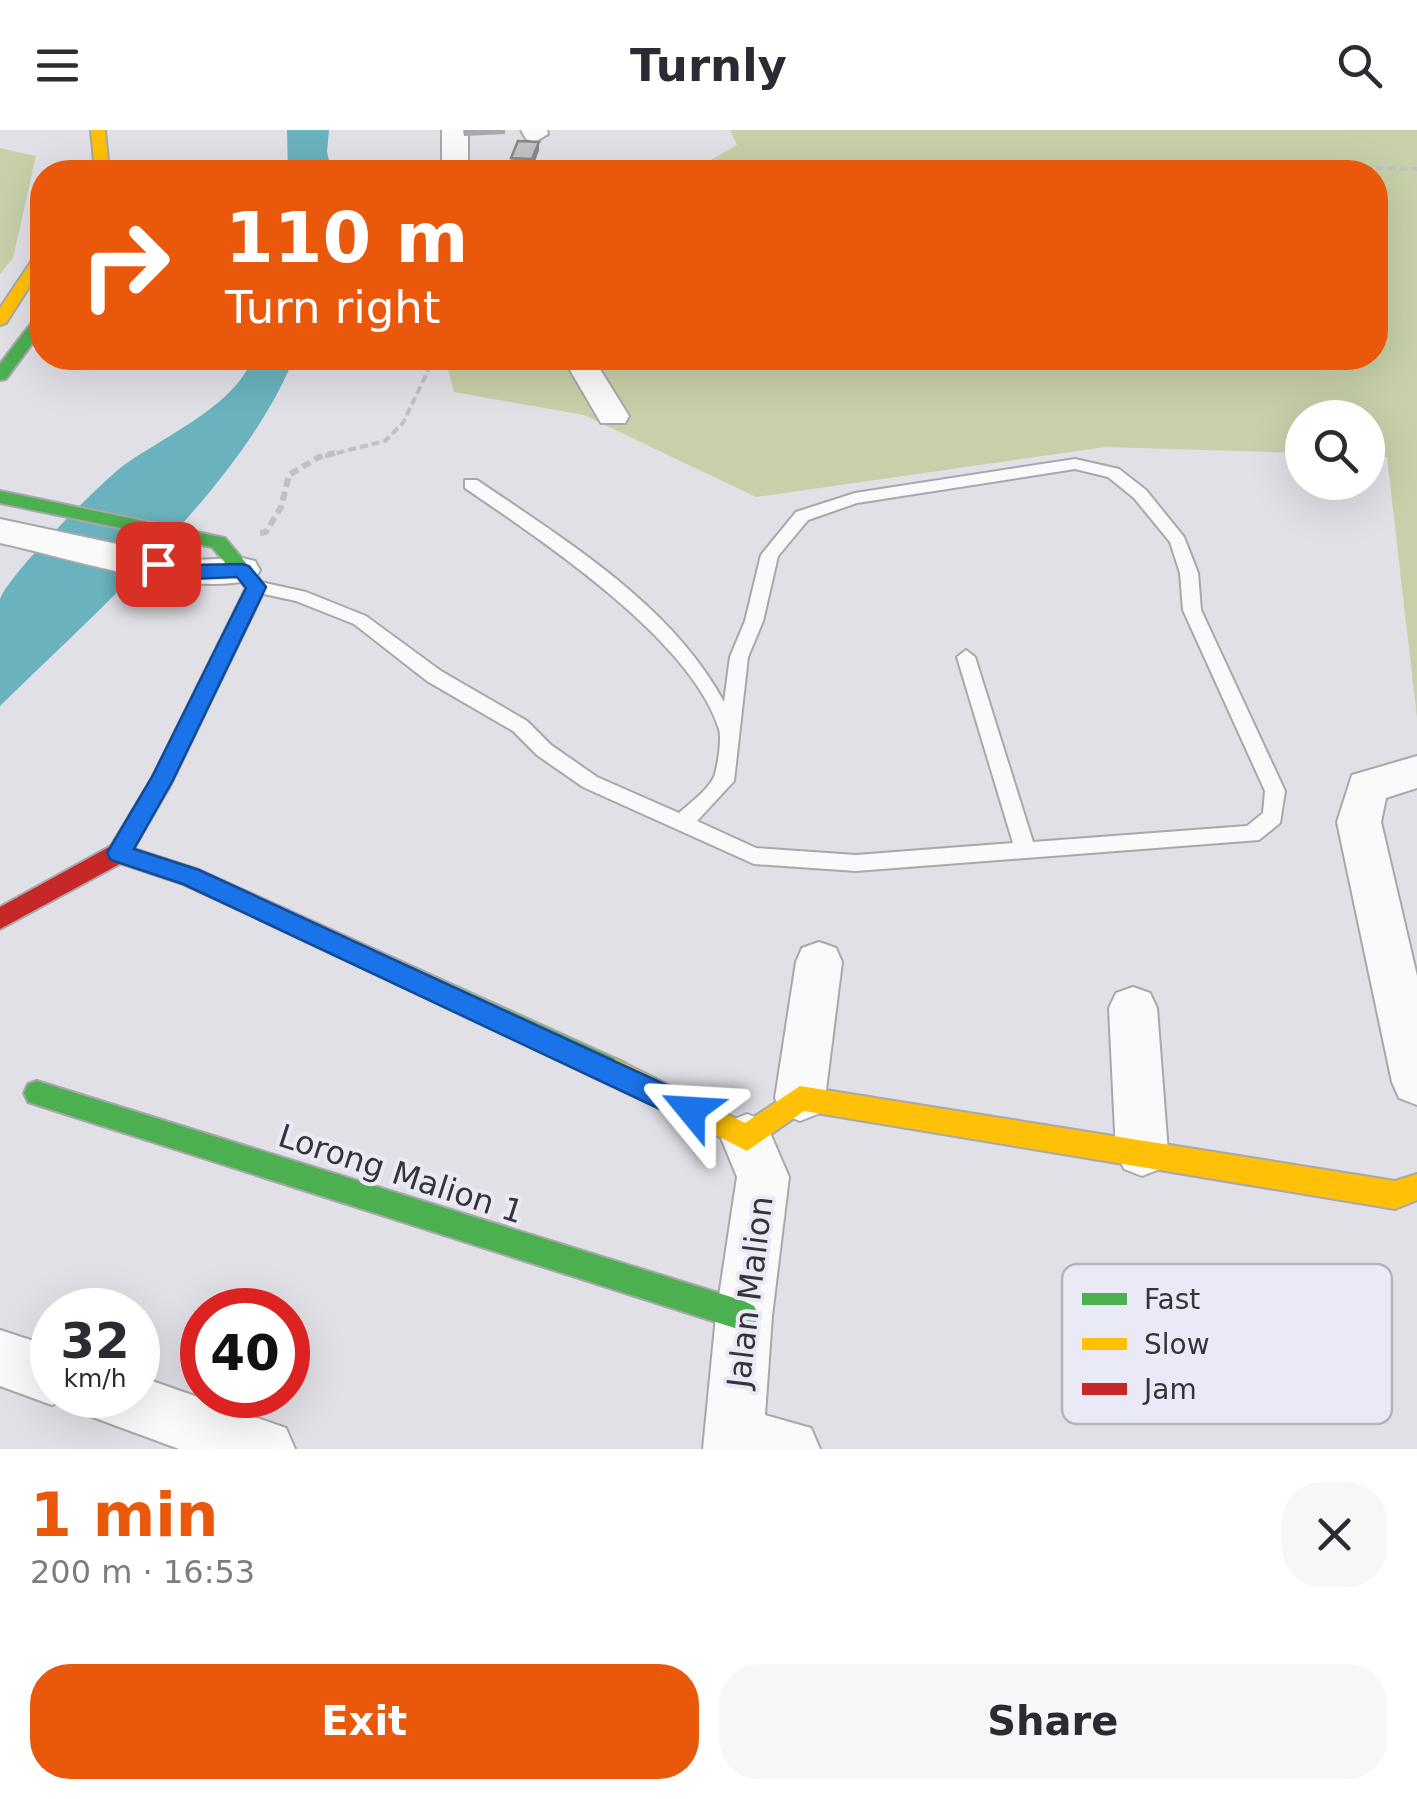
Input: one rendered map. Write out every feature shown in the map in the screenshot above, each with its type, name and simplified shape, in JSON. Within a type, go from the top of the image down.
[{"type":"street","points":[[98,130],[101,160]]},
{"type":"street","points":[[455,130],[455,160]]},
{"type":"street","points":[[0,320],[30,274]]},
{"type":"street","points":[[0,375],[30,336]]},
{"type":"street","points":[[585,370],[613,416]]},
{"type":"street","points":[[0,496],[23,524],[192,572],[249,579]]},
{"type":"street","points":[[23,524],[218,542],[249,579]]},
{"type":"street","points":[[0,919],[119,853],[162,780],[249,579]]},
{"type":"street","points":[[1417,772],[1368,786],[1359,822],[1417,1082]]},
{"type":"street","points":[[119,853],[209,885],[619,1073],[747,1138],[800,1098],[819,962]]},
{"type":"street","points":[[1133,1008],[1142,1152]]},
{"type":"street","name":"Lorong Malion 1","points":[[37,1093],[744,1316]]},
{"type":"street","points":[[800,1098],[1395,1195],[1417,1187]]},
{"type":"street","name":"Jalan Malion","points":[[733,1444],[744,1316],[763,1177],[747,1138]]},
{"type":"street","points":[[0,1358],[30,1368]]},
{"type":"street","points":[[160,1413],[266,1449]]},
{"type":"street","points":[[733,1444],[790,1449]]},
{"type":"lane","points":[[249,579],[360,620],[434,676],[520,726],[544,750],[590,782],[754,856],[856,862],[1252,834],[1272,818],[1275,791],[1192,610],[1189,573],[1178,540],[1140,494],[1113,473],[1075,464],[855,498],[802,516],[770,555],[754,622],[739,657],[724,781],[682,823]]},
{"type":"lane","points":[[471,484],[552,540],[638,610],[699,676],[729,730]]},
{"type":"lane","points":[[966,658],[1025,848]]},
{"type":"path","points":[[1388,168],[1417,169]]},
{"type":"path","points":[[218,542],[266,532],[281,506],[289,475],[319,456],[385,441],[403,423],[428,370]]},
{"type":"green space","points":[[730,130],[1417,130],[1417,718],[1385,457],[1385,400],[1285,400],[1285,452],[1105,447],[756,497],[584,415],[454,392],[448,370],[1388,370],[1388,160],[711,160],[737,145]]},
{"type":"green space","points":[[0,148],[36,156],[30,160],[30,183],[13,258],[0,274]]},
{"type":"water","points":[[287,130],[329,130],[329,160],[288,160]]},
{"type":"water","points":[[246,370],[288,370],[271,405],[204,498],[122,587],[0,706],[0,599],[7,587],[107,479],[213,407]]},
{"type":"building","points":[[518,141],[539,142],[532,159],[511,158]]},
{"type":"traffic: fast","points":[[0,375],[30,336]]},
{"type":"traffic: fast","points":[[0,497],[218,542],[256,587],[160,784]]},
{"type":"traffic: fast","points":[[119,853],[191,877],[616,1071]]},
{"type":"traffic: fast","points":[[37,1093],[744,1316]]},
{"type":"traffic: slow","points":[[98,130],[101,160]]},
{"type":"traffic: slow","points":[[0,320],[30,274]]},
{"type":"traffic: slow","points":[[616,1071],[747,1138],[800,1098],[1395,1195],[1417,1187]]},
{"type":"traffic: jam","points":[[0,919],[119,853],[160,784]]},
{"type":"route","points":[[158,564],[192,572],[242,570],[256,587],[162,780],[119,853],[191,877],[619,1073],[691,1110]]}]
